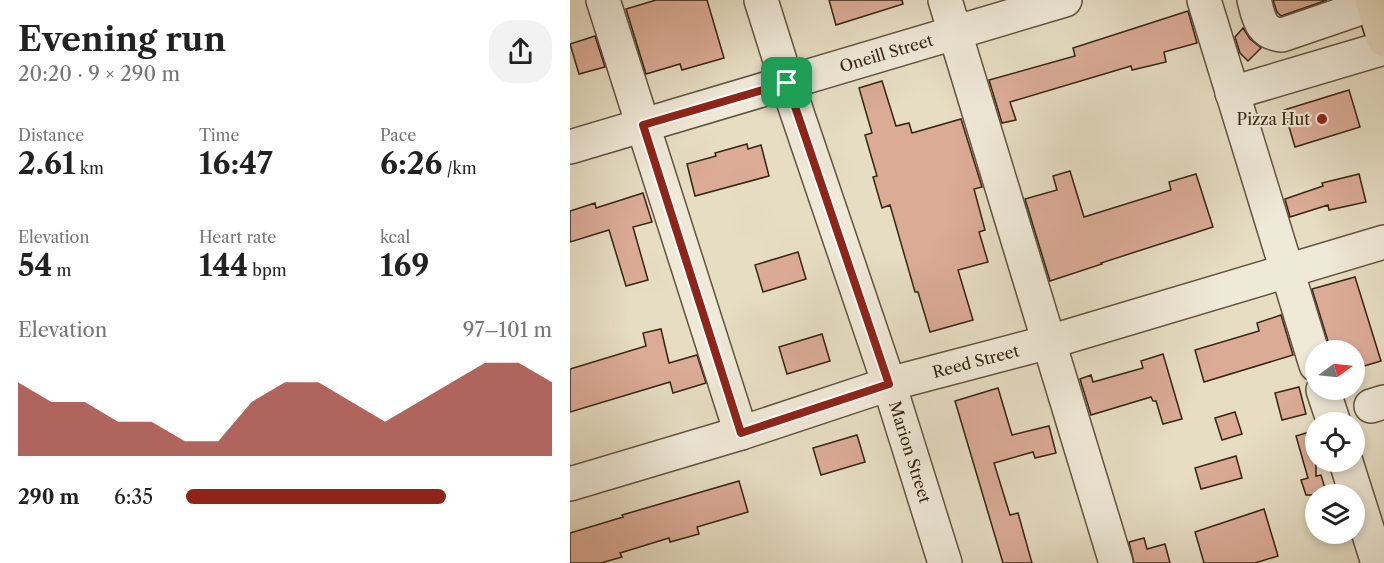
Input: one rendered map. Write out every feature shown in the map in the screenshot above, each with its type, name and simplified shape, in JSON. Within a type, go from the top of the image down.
[{"type":"main road","points":[[1373,2],[1384,40]]},
{"type":"street","points":[[603,0],[741,433]]},
{"type":"street","name":"Marion Street","points":[[761,0],[889,384],[945,563]]},
{"type":"street","points":[[945,0],[1116,563]]},
{"type":"street","name":"Oneill Street","points":[[570,147],[1065,0]]},
{"type":"street","points":[[1204,0],[1308,340]]},
{"type":"street","points":[[1254,0],[1261,25],[1272,34],[1282,35],[1373,2]]},
{"type":"street","points":[[1232,93],[1384,48]]},
{"type":"street","name":"Reed Street","points":[[570,484],[741,433],[889,384],[1049,342],[1383,245]]},
{"type":"street","points":[[1349,472],[1378,563]]},
{"type":"building","points":[[656,0],[707,0],[724,58],[682,70],[680,64],[646,74],[626,9]]},
{"type":"building","points":[[829,0],[902,0],[903,4],[836,25]]},
{"type":"building","points":[[1273,0],[1327,0],[1281,16]]},
{"type":"building","points":[[1188,11],[1197,43],[1164,52],[1166,62],[1132,70],[1131,66],[1010,102],[1016,120],[1002,123],[989,80],[1075,56],[1073,48]]},
{"type":"building","points":[[1243,28],[1250,39],[1261,48],[1248,61],[1240,53],[1235,37]]},
{"type":"building","points":[[595,36],[605,67],[579,74],[570,44]]},
{"type":"building","points":[[882,81],[896,126],[909,123],[912,133],[961,119],[982,187],[974,189],[985,230],[979,232],[988,262],[958,270],[973,320],[930,332],[918,292],[915,292],[890,205],[882,208],[873,177],[877,176],[865,135],[872,133],[859,88]]},
{"type":"building","name":"Pizza Hut","points":[[1349,90],[1360,127],[1295,147],[1284,110]]},
{"type":"building","points":[[747,144],[748,149],[761,145],[769,176],[695,196],[687,164]]},
{"type":"building","points":[[1070,171],[1084,217],[1171,190],[1169,182],[1196,174],[1213,227],[1050,281],[1025,199],[1057,190],[1053,176]]},
{"type":"building","points":[[1359,174],[1366,202],[1329,210],[1328,205],[1290,217],[1285,199],[1323,186],[1322,183]]},
{"type":"building","points":[[643,193],[652,222],[633,227],[648,280],[626,286],[609,230],[570,242],[570,211],[595,203],[596,208]]},
{"type":"building","points":[[798,252],[806,279],[763,292],[755,265]]},
{"type":"building","points":[[1355,277],[1381,361],[1365,366],[1365,340],[1328,340],[1312,289]]},
{"type":"building","points":[[1281,315],[1293,355],[1204,382],[1195,350],[1259,331],[1257,323]]},
{"type":"building","points":[[661,329],[669,363],[697,355],[706,383],[673,393],[670,382],[570,412],[570,369],[646,346],[643,333]]},
{"type":"building","points":[[822,334],[830,361],[787,374],[779,347]]},
{"type":"building","points":[[1163,354],[1182,419],[1163,424],[1156,401],[1153,401],[1151,397],[1091,415],[1080,379],[1091,375],[1093,382],[1143,368],[1141,361]]},
{"type":"building","points":[[1299,387],[1305,414],[1282,420],[1275,393]]},
{"type":"building","points":[[998,388],[1012,435],[1049,426],[1056,453],[1035,458],[1033,452],[994,463],[1010,515],[1018,513],[1032,563],[1003,563],[955,401]]},
{"type":"building","points":[[1235,412],[1242,434],[1222,440],[1215,418]]},
{"type":"building","points":[[1305,433],[1305,468],[1296,436]]},
{"type":"building","points":[[857,435],[865,462],[821,475],[813,448]]},
{"type":"building","points":[[1236,456],[1242,478],[1201,489],[1195,468]]},
{"type":"building","points":[[1306,472],[1316,472],[1316,476],[1321,475],[1324,484],[1305,484],[1305,492],[1301,480],[1308,478]]},
{"type":"building","points":[[739,481],[748,512],[697,527],[699,534],[670,542],[669,538],[620,553],[622,557],[601,563],[570,563],[570,533],[623,517],[622,515]]},
{"type":"building","points":[[1264,509],[1278,556],[1255,563],[1204,563],[1195,532]]},
{"type":"building","points":[[1144,538],[1147,549],[1165,544],[1170,563],[1134,563],[1129,542]]},
{"type":"place","name":"Pizza Hut","points":[[1322,119]]},
{"type":"route","points":[[787,83],[889,384],[741,433],[643,125],[787,83]]}]
